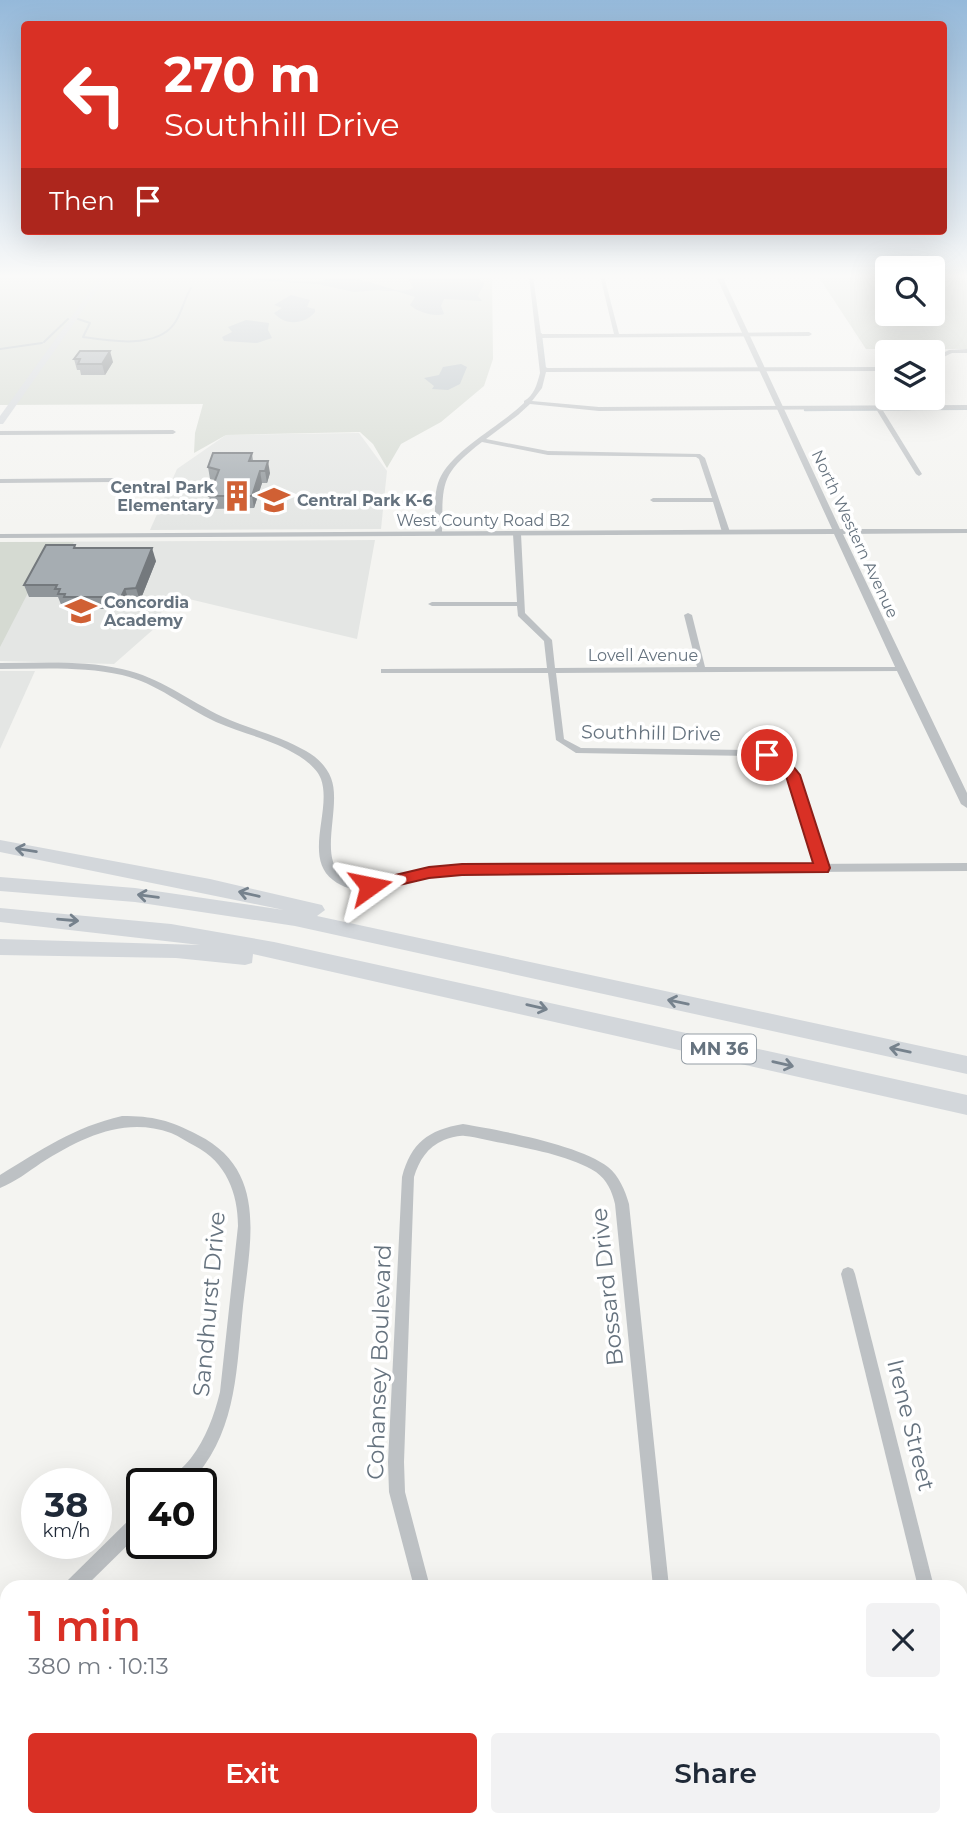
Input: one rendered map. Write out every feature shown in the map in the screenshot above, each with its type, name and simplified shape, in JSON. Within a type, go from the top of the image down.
[{"type":"highway","points":[[0,846],[289,904],[480,958]]},
{"type":"highway","name":"MN 36","points":[[0,884],[89,890],[235,908],[480,958],[967,1065]]},
{"type":"highway","name":"MN 36","points":[[0,915],[73,921],[211,939],[471,992],[967,1105]]},
{"type":"highway","points":[[0,947],[176,950],[239,956],[471,992]]},
{"type":"highway","points":[[0,958],[110,950]]},
{"type":"main road","points":[[0,422],[43,361]]},
{"type":"street","points":[[438,534],[440,489],[445,474],[455,460],[526,402],[541,384],[541,361]]},
{"type":"street","name":"North Western Avenue","points":[[758,361],[901,669],[967,804]]},
{"type":"street","points":[[542,370],[875,369]]},
{"type":"street","points":[[526,402],[585,409],[875,408]]},
{"type":"street","points":[[945,407],[967,407]]},
{"type":"street","points":[[879,410],[919,474]]},
{"type":"street","points":[[0,433],[173,432]]},
{"type":"street","points":[[482,440],[513,448],[567,454],[698,455],[702,458],[726,533]]},
{"type":"street","points":[[0,481],[114,480]]},
{"type":"street","points":[[653,500],[716,500]]},
{"type":"street","name":"West County Road B2","points":[[0,536],[967,531]]},
{"type":"street","points":[[432,604],[520,604],[517,534]]},
{"type":"street","name":"Southhill Drive","points":[[520,604],[523,618],[548,640],[559,736],[571,749],[587,752],[758,754],[783,763],[793,775],[822,868]]},
{"type":"street","points":[[688,615],[702,671]]},
{"type":"street","points":[[0,666],[88,667],[135,675],[167,689],[217,718],[299,751],[322,771],[329,788],[331,804],[324,855],[335,876],[345,882],[370,886],[429,873],[462,870],[967,867]]},
{"type":"street","name":"Lovell Avenue","points":[[384,671],[901,669]]},
{"type":"street","name":"Sandhurst Drive","points":[[0,1182],[89,1129],[124,1120],[155,1121],[174,1128],[213,1150],[234,1176],[241,1191],[244,1229],[227,1392],[223,1414],[214,1437],[192,1468]]},
{"type":"street","name":"Bossard Drive","points":[[408,1177],[411,1164],[424,1144],[449,1131],[463,1130],[580,1158],[602,1169],[611,1178],[622,1204],[660,1580]]},
{"type":"street","name":"Cohansey Boulevard","points":[[408,1177],[396,1462],[397,1492],[420,1580]]},
{"type":"street","name":"Irene Street","points":[[848,1274],[924,1580]]},
{"type":"street","points":[[80,1580],[126,1536]]},
{"type":"shaded area","points":[[0,361],[492,361],[484,386],[441,422],[401,444],[387,468],[373,444],[360,432],[226,435],[194,453],[195,433],[203,404],[0,405]]},
{"type":"shaded area","points":[[461,364],[467,367],[460,384],[448,390],[432,389],[434,386],[424,378],[439,375],[443,367]]},
{"type":"shaded area","name":"Central Park K-6","points":[[359,433],[387,471],[381,529],[150,530],[177,469],[226,435]]},
{"type":"shaded area","name":"Concordia Academy","points":[[375,540],[357,639],[168,594],[156,627],[114,664],[0,661],[0,542]]},
{"type":"shaded area","points":[[0,542],[74,542],[65,556],[47,556],[0,647]]},
{"type":"shaded area","points":[[0,671],[35,671],[0,749]]},
{"type":"building","points":[[79,361],[104,361],[102,364],[78,364]]},
{"type":"building","name":"Central Park Elementary","points":[[213,453],[252,453],[249,461],[268,461],[265,471],[260,471],[252,496],[209,496],[219,470],[208,467]]},
{"type":"building","name":"Concordia Academy","points":[[46,545],[75,545],[74,548],[152,548],[136,588],[125,589],[121,597],[64,597],[65,594],[58,594],[60,589],[55,589],[57,585],[24,585]]},
{"type":"waterway","points":[[544,361],[545,368],[549,370]]},
{"type":"waterway","points":[[875,409],[805,410],[875,410]]},
{"type":"waterway","points":[[945,409],[967,409]]},
{"type":"place","name":"Central Park Elementary","points":[[237,496]]},
{"type":"place","name":"Central Park K-6","points":[[274,500]]},
{"type":"place","name":"Concordia Academy","points":[[81,611]]},
{"type":"route","points":[[370,886],[429,873],[462,870],[822,868],[793,775],[783,763],[767,755]]}]
